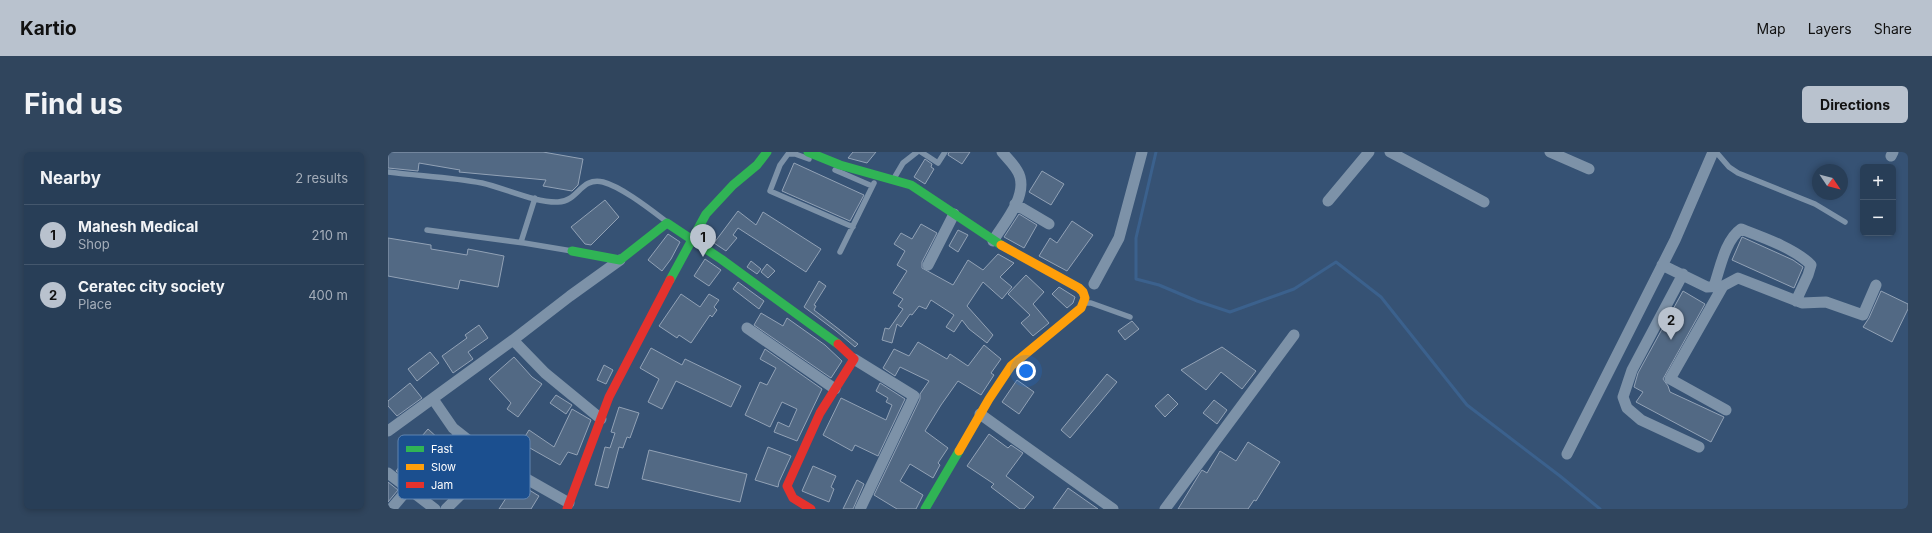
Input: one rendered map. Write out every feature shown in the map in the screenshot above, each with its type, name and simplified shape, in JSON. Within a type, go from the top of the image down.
[{"type":"street","points":[[530,482],[568,506],[610,397],[634,348],[708,210],[736,183],[755,169],[767,152]]},
{"type":"street","points":[[808,152],[840,165],[911,185],[993,242],[1079,288],[1086,298],[1077,313],[1049,333],[1011,366],[980,414],[925,509]]},
{"type":"street","points":[[993,242],[1015,204],[1020,192],[1020,177],[1002,152]]},
{"type":"street","points":[[1094,284],[1119,238],[1142,152]]},
{"type":"street","points":[[1328,201],[1369,152]]},
{"type":"street","points":[[1390,152],[1484,202]]},
{"type":"street","points":[[1550,152],[1589,169]]},
{"type":"street","points":[[1567,454],[1675,240],[1713,152]]},
{"type":"street","points":[[1015,204],[1049,224]]},
{"type":"street","points":[[928,265],[954,214]]},
{"type":"street","points":[[388,431],[620,260],[667,222],[831,338],[854,359],[914,396],[860,509]]},
{"type":"street","points":[[1726,410],[1670,379],[1718,286],[1728,248],[1735,234],[1741,230],[1788,250],[1811,265],[1796,301]]},
{"type":"street","points":[[572,251],[620,260]]},
{"type":"street","points":[[1662,265],[1708,287],[1718,286],[1738,278],[1802,303],[1826,302],[1863,315],[1876,285]]},
{"type":"street","points":[[1683,274],[1632,370],[1623,397],[1627,408],[1641,420],[1699,447]]},
{"type":"street","points":[[747,328],[835,389]]},
{"type":"street","points":[[1165,509],[1294,335]]},
{"type":"street","points":[[513,340],[545,372],[601,419]]},
{"type":"street","points":[[811,509],[793,498],[787,486],[820,413],[854,359]]},
{"type":"street","points":[[433,399],[453,428],[460,434]]},
{"type":"street","points":[[980,414],[1113,509]]},
{"type":"street","points":[[388,473],[398,480]]},
{"type":"street","points":[[391,509],[399,499]]},
{"type":"street","points":[[422,499],[435,509]]},
{"type":"street","points":[[446,509],[456,499]]},
{"type":"lane","points":[[893,180],[903,163],[917,152]]},
{"type":"lane","points":[[921,152],[938,163],[945,152]]},
{"type":"lane","points":[[1716,152],[1729,167],[1738,173],[1815,204],[1844,222]]},
{"type":"lane","points":[[816,162],[795,154],[788,154],[780,165],[770,191],[853,227]]},
{"type":"lane","points":[[830,168],[872,186]]},
{"type":"lane","points":[[388,172],[481,183],[535,198],[558,202],[569,200],[587,183],[596,181],[605,183],[620,190],[667,222]]},
{"type":"lane","points":[[840,252],[877,176]]},
{"type":"lane","points":[[521,242],[535,198]]},
{"type":"lane","points":[[427,230],[521,242],[572,251]]},
{"type":"lane","points":[[1084,303],[1091,303],[1130,317]]},
{"type":"building","points":[[388,152],[543,152],[583,159],[578,185],[572,191],[543,186],[546,180],[459,172],[460,170],[419,163],[418,171],[388,168]]},
{"type":"building","points":[[853,152],[876,152],[867,163],[848,158]]},
{"type":"building","points":[[949,152],[970,152],[962,164],[948,155]]},
{"type":"building","points":[[925,159],[932,164],[931,167],[934,169],[925,184],[914,177]]},
{"type":"building","points":[[794,163],[864,195],[850,221],[782,191]]},
{"type":"building","points":[[1042,171],[1064,184],[1051,205],[1029,192]]},
{"type":"building","points":[[605,200],[619,217],[591,245],[585,244],[571,227]]},
{"type":"building","points":[[738,211],[756,225],[763,212],[821,249],[806,272],[738,228],[733,235],[737,238],[726,251],[714,243]]},
{"type":"building","points":[[1019,214],[1037,225],[1024,248],[1004,237]]},
{"type":"building","points":[[1072,221],[1093,235],[1067,271],[1039,256],[1050,238],[1057,243]]},
{"type":"building","points":[[921,224],[937,233],[922,262],[922,268],[953,285],[968,260],[983,270],[998,254],[1014,263],[1000,277],[1012,287],[1002,299],[983,282],[967,306],[993,335],[987,343],[969,329],[962,320],[954,332],[946,327],[954,315],[931,300],[926,309],[919,306],[912,315],[910,314],[901,327],[897,324],[892,343],[882,340],[885,328],[889,329],[903,309],[898,306],[903,299],[893,293],[907,271],[897,265],[905,251],[894,244],[901,233],[912,239]]},
{"type":"building","points":[[958,230],[968,235],[958,252],[949,246]]},
{"type":"building","points":[[668,234],[680,242],[671,259],[662,271],[648,260]]},
{"type":"building","points":[[1742,237],[1793,260],[1803,267],[1794,288],[1732,260]]},
{"type":"building","points":[[388,238],[431,245],[431,249],[467,255],[468,249],[504,256],[498,287],[460,280],[458,289],[388,276]]},
{"type":"building","points":[[705,259],[721,270],[709,286],[694,276]]},
{"type":"building","points":[[751,261],[761,269],[757,274],[747,267]]},
{"type":"building","points":[[767,264],[775,271],[768,278],[761,272]]},
{"type":"building","points":[[1026,275],[1044,292],[1033,304],[1049,323],[1033,336],[1021,323],[1030,315],[1008,294]]},
{"type":"building","points":[[819,281],[826,286],[814,305],[816,306],[814,310],[858,344],[855,347],[804,307]]},
{"type":"building","points":[[738,282],[764,301],[759,309],[733,289]]},
{"type":"building","points":[[1059,287],[1075,297],[1073,303],[1067,308],[1052,294]]},
{"type":"building","points":[[1683,291],[1705,304],[1663,379],[1670,392],[1724,417],[1711,442],[1636,402],[1643,392],[1634,387],[1638,373]]},
{"type":"building","points":[[1881,291],[1908,304],[1908,309],[1892,342],[1863,327],[1869,318]]},
{"type":"building","points":[[681,294],[700,307],[709,294],[719,300],[714,307],[717,310],[712,317],[710,315],[691,343],[679,335],[677,338],[659,326]]},
{"type":"building","points":[[761,313],[783,326],[787,318],[825,345],[842,361],[831,378],[754,325]]},
{"type":"building","points":[[1132,321],[1139,329],[1125,340],[1118,331]]},
{"type":"building","points":[[479,325],[488,338],[468,352],[473,359],[453,373],[442,356],[467,338],[465,335]]},
{"type":"building","points":[[918,342],[947,359],[950,354],[968,366],[984,345],[1001,359],[991,373],[994,375],[981,395],[958,381],[941,405],[925,431],[948,448],[938,463],[940,465],[933,478],[910,464],[900,481],[923,495],[916,509],[897,509],[874,495],[920,399],[920,394],[929,381],[900,367],[895,376],[883,368],[894,349],[909,356]]},
{"type":"building","points":[[1222,347],[1256,371],[1242,389],[1221,372],[1206,390],[1181,370]]},
{"type":"building","points":[[651,348],[682,365],[685,359],[741,386],[731,407],[676,381],[662,409],[648,402],[659,379],[640,368]]},
{"type":"building","points":[[765,349],[822,389],[797,441],[774,432],[778,422],[789,427],[797,409],[782,402],[770,427],[745,415],[760,382],[767,385],[776,368],[760,359]]},
{"type":"building","points":[[430,352],[439,363],[417,381],[408,369]]},
{"type":"building","points":[[514,357],[532,377],[542,384],[518,417],[507,409],[511,403],[489,379]]},
{"type":"building","points":[[604,365],[613,370],[606,384],[597,380]]},
{"type":"building","points":[[1107,374],[1117,382],[1070,438],[1061,430]]},
{"type":"building","points":[[1017,380],[1034,392],[1019,414],[1002,402]]},
{"type":"building","points":[[410,383],[422,398],[397,416],[388,406],[388,401]]},
{"type":"building","points":[[880,383],[905,399],[878,456],[855,445],[852,451],[823,435],[841,398],[886,420],[892,405],[886,402],[888,398],[876,391]]},
{"type":"building","points":[[1168,394],[1178,404],[1165,417],[1155,406]]},
{"type":"building","points":[[556,395],[572,405],[566,414],[550,403]]},
{"type":"building","points":[[1214,400],[1227,410],[1217,424],[1203,413]]},
{"type":"building","points":[[619,407],[639,413],[630,438],[627,437],[623,448],[619,447],[608,488],[595,485],[605,447],[610,448],[615,433],[611,432]]},
{"type":"building","points":[[572,409],[591,420],[577,455],[568,452],[560,465],[530,448],[530,435],[526,435],[529,430],[554,447]]},
{"type":"building","points":[[428,429],[435,435],[423,435]]},
{"type":"building","points":[[989,434],[1008,448],[1011,445],[1023,453],[1006,476],[1034,497],[1024,509],[1020,509],[991,487],[994,484],[967,466]]},
{"type":"building","points":[[1248,442],[1280,462],[1256,501],[1254,500],[1248,509],[1178,509],[1202,470],[1207,473],[1220,451],[1236,461]]},
{"type":"building","points":[[768,447],[791,456],[778,487],[755,480]]},
{"type":"building","points":[[649,450],[747,474],[740,502],[642,479]]},
{"type":"building","points":[[813,466],[836,476],[831,487],[834,489],[829,502],[802,491]]},
{"type":"building","points":[[857,480],[864,484],[853,509],[843,509]]},
{"type":"building","points":[[388,482],[398,490],[388,502]]},
{"type":"building","points":[[1068,488],[1098,509],[1053,509]]},
{"type":"building","points":[[530,490],[539,496],[531,509],[499,509],[505,499],[530,499]]},
{"type":"waterway","points":[[1156,152],[1136,238],[1136,279],[1159,285],[1197,301],[1230,312],[1294,289],[1336,262],[1381,297],[1467,405],[1560,476],[1600,509]]},
{"type":"traffic: fast","points":[[670,280],[706,214],[733,185],[757,165],[767,152]]},
{"type":"traffic: fast","points":[[808,152],[840,165],[911,185],[1001,245]]},
{"type":"traffic: fast","points":[[572,251],[620,260],[667,223],[721,259],[838,344]]},
{"type":"traffic: fast","points":[[925,509],[959,451]]},
{"type":"traffic: slow","points":[[959,451],[989,399],[1011,366],[1081,308],[1085,298],[1083,292],[1079,288],[1001,245]]},
{"type":"traffic: jam","points":[[567,509],[609,397],[670,280]]},
{"type":"traffic: jam","points":[[811,509],[793,498],[787,486],[820,413],[854,359],[838,344]]},
{"type":"place","name":"Mahesh Medical","points":[[703,257]]},
{"type":"place","name":"Ceratec city society","points":[[1671,340]]}]
